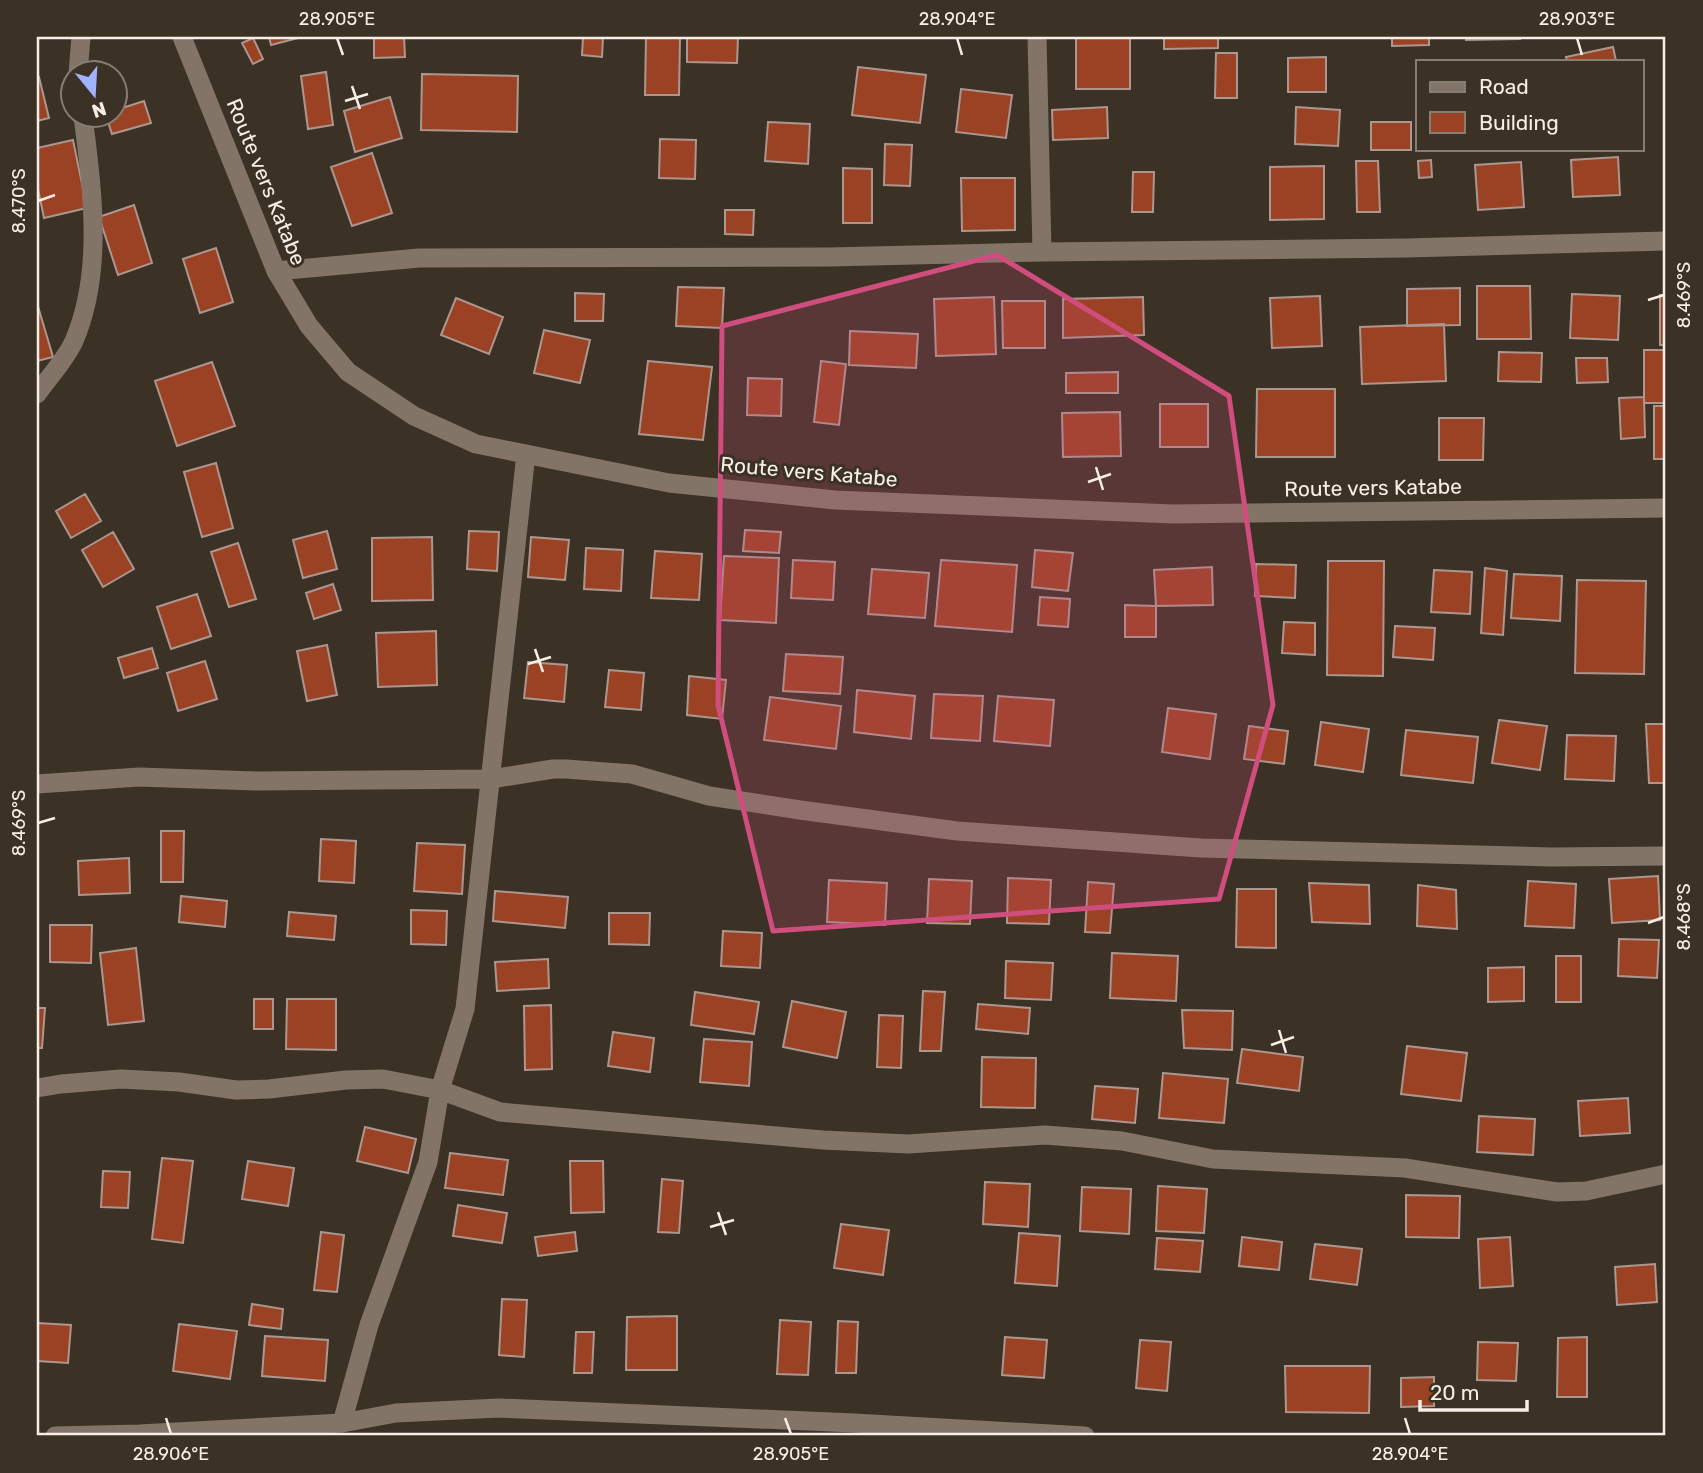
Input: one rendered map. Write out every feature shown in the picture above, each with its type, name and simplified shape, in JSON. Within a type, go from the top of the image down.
[{"type":"street","points":[[79,60],[81,37]]},
{"type":"street","name":"Route vers Katabe","points":[[182,37],[276,271],[309,326],[348,372],[427,421],[476,444],[669,483],[835,500],[1172,514],[1666,508]]},
{"type":"street","points":[[1037,37],[1042,252]]},
{"type":"street","points":[[37,394],[73,342],[85,304],[92,266],[91,176],[85,130]]},
{"type":"street","points":[[276,271],[419,258],[816,257],[1393,249],[1666,241]]},
{"type":"street","points":[[342,1423],[369,1325],[428,1162],[440,1090],[465,1009],[526,454]]},
{"type":"street","points":[[37,784],[139,777],[256,781],[491,779],[553,769],[632,774],[709,796],[957,831],[1201,849],[1551,858],[1666,856]]},
{"type":"street","points":[[37,1088],[121,1079],[179,1082],[236,1090],[383,1079],[440,1090],[500,1112],[823,1140],[908,1144],[1045,1135],[1122,1141],[1213,1159],[1405,1168],[1557,1192],[1586,1191],[1666,1174]]},
{"type":"street","points":[[55,1436],[342,1423],[396,1413],[499,1408],[1085,1436]]},
{"type":"highlighted area","points":[[997,255],[1229,396],[1273,705],[1219,899],[773,931],[718,705],[722,326]]},
{"type":"building","points":[[269,37],[302,37],[271,45]]},
{"type":"building","points":[[374,37],[404,37],[405,57],[374,58]]},
{"type":"building","points":[[583,37],[603,37],[602,57],[582,55]]},
{"type":"building","points":[[646,37],[680,37],[679,95],[645,95]]},
{"type":"building","points":[[687,37],[738,37],[737,63],[687,62]]},
{"type":"building","points":[[1076,37],[1130,37],[1130,89],[1076,89]]},
{"type":"building","points":[[1164,37],[1218,37],[1218,48],[1164,49]]},
{"type":"building","points":[[1392,37],[1429,37],[1429,45],[1392,46]]},
{"type":"building","points":[[1466,37],[1520,37],[1520,39],[1466,40]]},
{"type":"building","points":[[253,38],[263,59],[253,64],[242,43]]},
{"type":"building","points":[[1613,47],[1616,60],[1567,60],[1566,57]]},
{"type":"building","points":[[1216,53],[1237,53],[1237,98],[1215,98]]},
{"type":"building","points":[[1326,57],[1326,92],[1288,92],[1288,58]]},
{"type":"building","points":[[858,67],[926,75],[920,123],[852,115]]},
{"type":"building","points":[[326,72],[333,125],[308,129],[301,76]]},
{"type":"building","points":[[422,74],[518,76],[517,132],[421,130]]},
{"type":"building","points":[[39,77],[49,118],[37,121],[37,78]]},
{"type":"building","points":[[961,89],[1012,95],[1006,138],[956,132]]},
{"type":"building","points":[[390,97],[402,138],[355,152],[344,111]]},
{"type":"building","points":[[144,101],[151,123],[130,129],[130,106]]},
{"type":"building","points":[[1107,107],[1108,138],[1053,140],[1052,110]]},
{"type":"building","points":[[1296,107],[1340,110],[1338,146],[1295,144]]},
{"type":"building","points":[[768,122],[810,124],[808,164],[765,161]]},
{"type":"building","points":[[1371,122],[1411,122],[1411,150],[1371,150]]},
{"type":"building","points":[[111,130],[126,130],[112,134]]},
{"type":"building","points":[[660,139],[696,140],[695,179],[659,178]]},
{"type":"building","points":[[73,140],[87,208],[44,218],[37,184],[37,148]]},
{"type":"building","points":[[885,144],[912,145],[910,186],[884,185]]},
{"type":"building","points":[[372,153],[392,213],[352,226],[331,167]]},
{"type":"building","points":[[1618,157],[1620,195],[1573,197],[1571,160]]},
{"type":"building","points":[[1431,160],[1432,177],[1419,178],[1418,161]]},
{"type":"building","points":[[1356,161],[1378,161],[1380,212],[1357,212]]},
{"type":"building","points":[[1521,162],[1524,207],[1478,210],[1475,165]]},
{"type":"building","points":[[1324,166],[1324,219],[1270,220],[1270,167]]},
{"type":"building","points":[[843,168],[872,169],[872,223],[843,223]]},
{"type":"building","points":[[1133,172],[1154,172],[1153,212],[1132,212]]},
{"type":"building","points":[[961,178],[1015,178],[1015,230],[962,231]]},
{"type":"building","points":[[134,205],[152,263],[118,275],[99,217]]},
{"type":"building","points":[[725,210],[754,210],[753,235],[725,234]]},
{"type":"building","points":[[216,248],[233,302],[200,313],[183,259]]},
{"type":"building","points":[[1477,286],[1530,286],[1531,339],[1477,339]]},
{"type":"building","points":[[678,287],[724,288],[722,328],[676,326]]},
{"type":"building","points":[[1460,288],[1460,325],[1407,326],[1407,289]]},
{"type":"building","points":[[575,293],[604,294],[603,321],[575,321]]},
{"type":"building","points":[[1572,294],[1620,296],[1618,340],[1570,338]]},
{"type":"building","points":[[1660,295],[1666,295],[1666,345],[1660,345]]},
{"type":"building","points":[[1320,296],[1322,346],[1272,348],[1270,298]]},
{"type":"building","points":[[994,297],[996,354],[936,356],[934,299]]},
{"type":"building","points":[[1143,297],[1144,335],[1063,338],[1063,299]]},
{"type":"building","points":[[456,298],[503,317],[489,354],[441,335]]},
{"type":"building","points":[[1002,301],[1045,301],[1045,348],[1003,348]]},
{"type":"building","points":[[37,303],[53,357],[37,361]]},
{"type":"building","points":[[1444,324],[1446,381],[1362,384],[1360,327]]},
{"type":"building","points":[[544,330],[590,340],[580,383],[534,373]]},
{"type":"building","points":[[850,331],[918,334],[916,368],[849,365]]},
{"type":"building","points":[[1644,350],[1666,350],[1666,403],[1644,403]]},
{"type":"building","points":[[1499,352],[1542,353],[1541,382],[1498,381]]},
{"type":"building","points":[[1576,358],[1607,358],[1608,382],[1577,383]]},
{"type":"building","points":[[648,361],[712,367],[703,440],[639,434]]},
{"type":"building","points":[[821,361],[846,364],[839,425],[814,422]]},
{"type":"building","points":[[212,362],[235,426],[177,446],[155,381]]},
{"type":"building","points":[[1118,372],[1118,393],[1066,393],[1066,373]]},
{"type":"building","points":[[748,378],[782,379],[781,416],[747,415]]},
{"type":"building","points":[[1257,389],[1335,389],[1335,457],[1256,457]]},
{"type":"building","points":[[1644,397],[1645,437],[1621,439],[1619,398]]},
{"type":"building","points":[[1160,404],[1208,404],[1208,447],[1160,447]]},
{"type":"building","points":[[1654,406],[1666,406],[1666,459],[1654,459]]},
{"type":"building","points":[[1120,412],[1121,456],[1063,457],[1062,413]]},
{"type":"building","points":[[1439,418],[1484,418],[1483,460],[1439,460]]},
{"type":"building","points":[[216,463],[233,528],[202,537],[184,472]]},
{"type":"building","points":[[85,494],[101,521],[71,538],[56,511]]},
{"type":"building","points":[[745,530],[781,532],[779,553],[743,551]]},
{"type":"building","points":[[327,531],[337,569],[303,578],[293,540]]},
{"type":"building","points":[[469,531],[499,532],[497,571],[467,569]]},
{"type":"building","points":[[113,532],[134,569],[103,587],[82,550]]},
{"type":"building","points":[[432,537],[433,600],[372,601],[372,538]]},
{"type":"building","points":[[531,537],[569,540],[565,580],[528,577]]},
{"type":"building","points":[[238,543],[256,599],[229,607],[211,552]]},
{"type":"building","points":[[586,548],[623,550],[621,591],[584,589]]},
{"type":"building","points":[[1035,550],[1073,553],[1068,591],[1032,587]]},
{"type":"building","points":[[655,551],[702,554],[699,600],[651,598]]},
{"type":"building","points":[[724,556],[779,558],[776,623],[720,620]]},
{"type":"building","points":[[793,560],[835,562],[833,600],[791,598]]},
{"type":"building","points":[[941,560],[1017,565],[1012,632],[935,626]]},
{"type":"building","points":[[1328,561],[1384,561],[1383,676],[1327,675]]},
{"type":"building","points":[[1256,564],[1296,565],[1295,598],[1255,596]]},
{"type":"building","points":[[1212,567],[1213,605],[1156,606],[1154,570]]},
{"type":"building","points":[[1485,568],[1507,571],[1503,635],[1481,633]]},
{"type":"building","points":[[872,569],[929,573],[925,618],[868,614]]},
{"type":"building","points":[[1434,570],[1472,572],[1470,614],[1431,612]]},
{"type":"building","points":[[1514,574],[1562,576],[1560,621],[1511,618]]},
{"type":"building","points":[[1577,580],[1646,581],[1644,674],[1575,673]]},
{"type":"building","points":[[333,584],[341,610],[314,619],[306,593]]},
{"type":"building","points":[[197,594],[211,636],[171,649],[157,607]]},
{"type":"building","points":[[1040,597],[1070,599],[1068,627],[1038,625]]},
{"type":"building","points":[[1125,605],[1156,606],[1156,637],[1125,637]]},
{"type":"building","points":[[1284,622],[1315,623],[1315,655],[1282,653]]},
{"type":"building","points":[[1395,626],[1435,628],[1433,660],[1393,657]]},
{"type":"building","points":[[436,631],[437,685],[378,687],[376,633]]},
{"type":"building","points":[[327,645],[337,695],[307,701],[297,651]]},
{"type":"building","points":[[152,648],[158,668],[124,678],[118,658]]},
{"type":"building","points":[[786,654],[843,657],[840,694],[783,691]]},
{"type":"building","points":[[205,661],[217,699],[178,711],[167,673]]},
{"type":"building","points":[[528,662],[567,665],[564,702],[524,698]]},
{"type":"building","points":[[609,670],[644,673],[641,710],[605,707]]},
{"type":"building","points":[[689,676],[726,680],[722,719],[687,715]]},
{"type":"building","points":[[857,690],[915,696],[911,739],[854,732]]},
{"type":"building","points":[[934,694],[983,696],[980,741],[931,738]]},
{"type":"building","points":[[998,696],[1054,700],[1050,746],[994,741]]},
{"type":"building","points":[[770,697],[841,706],[836,749],[764,740]]},
{"type":"building","points":[[1168,708],[1216,714],[1210,759],[1162,752]]},
{"type":"building","points":[[1499,720],[1547,726],[1540,770],[1492,763]]},
{"type":"building","points":[[1321,722],[1369,729],[1363,772],[1315,765]]},
{"type":"building","points":[[1646,724],[1666,724],[1666,783],[1649,783]]},
{"type":"building","points":[[1249,726],[1288,731],[1284,764],[1244,759]]},
{"type":"building","points":[[1406,730],[1478,737],[1473,783],[1401,775]]},
{"type":"building","points":[[1567,735],[1616,736],[1614,781],[1565,779]]},
{"type":"building","points":[[161,831],[184,831],[183,882],[161,882]]},
{"type":"building","points":[[321,839],[356,841],[354,883],[319,881]]},
{"type":"building","points":[[417,843],[465,845],[462,894],[414,891]]},
{"type":"building","points":[[129,858],[130,893],[79,895],[78,861]]},
{"type":"building","points":[[1658,876],[1660,920],[1612,923],[1609,879]]},
{"type":"building","points":[[1008,878],[1051,880],[1049,924],[1007,923]]},
{"type":"building","points":[[929,879],[972,881],[970,924],[927,923]]},
{"type":"building","points":[[829,880],[887,883],[885,925],[827,922]]},
{"type":"building","points":[[1528,881],[1576,884],[1574,928],[1525,926]]},
{"type":"building","points":[[1088,882],[1114,884],[1110,933],[1085,932]]},
{"type":"building","points":[[1309,883],[1369,885],[1370,924],[1312,922]]},
{"type":"building","points":[[1418,885],[1456,890],[1457,929],[1417,926]]},
{"type":"building","points":[[1237,889],[1276,889],[1276,948],[1236,947]]},
{"type":"building","points":[[495,891],[568,897],[565,928],[493,921]]},
{"type":"building","points":[[181,896],[227,901],[225,927],[179,922]]},
{"type":"building","points":[[411,910],[447,911],[446,945],[411,944]]},
{"type":"building","points":[[289,912],[336,916],[334,940],[287,936]]},
{"type":"building","points":[[609,913],[650,913],[649,945],[609,944]]},
{"type":"building","points":[[50,925],[92,925],[91,963],[50,962]]},
{"type":"building","points":[[723,931],[762,933],[760,968],[721,966]]},
{"type":"building","points":[[1619,939],[1659,940],[1657,978],[1618,976]]},
{"type":"building","points":[[136,948],[144,1021],[108,1025],[100,953]]},
{"type":"building","points":[[1112,953],[1178,956],[1176,1001],[1110,998]]},
{"type":"building","points":[[1556,956],[1581,956],[1581,1002],[1556,1002]]},
{"type":"building","points":[[548,959],[549,988],[497,991],[495,962]]},
{"type":"building","points":[[1006,961],[1053,963],[1051,1000],[1005,998]]},
{"type":"building","points":[[1524,967],[1524,1001],[1488,1002],[1488,968]]},
{"type":"building","points":[[923,991],[945,992],[941,1051],[920,1051]]},
{"type":"building","points":[[695,992],[759,1002],[754,1034],[691,1025]]},
{"type":"building","points":[[254,999],[273,999],[273,1029],[254,1029]]},
{"type":"building","points":[[287,999],[336,999],[336,1050],[286,1049]]},
{"type":"building","points":[[792,1001],[846,1012],[837,1058],[783,1047]]},
{"type":"building","points":[[978,1004],[1030,1008],[1028,1034],[976,1029]]},
{"type":"building","points":[[551,1005],[552,1069],[525,1070],[524,1006]]},
{"type":"building","points":[[37,1008],[45,1008],[42,1048],[37,1048]]},
{"type":"building","points":[[1182,1010],[1233,1011],[1232,1050],[1184,1048]]},
{"type":"building","points":[[879,1015],[903,1016],[901,1068],[877,1067]]},
{"type":"building","points":[[613,1032],[654,1038],[650,1072],[608,1066]]},
{"type":"building","points":[[704,1039],[752,1042],[749,1086],[700,1082]]},
{"type":"building","points":[[1407,1046],[1467,1053],[1461,1101],[1401,1094]]},
{"type":"building","points":[[1242,1049],[1303,1057],[1299,1091],[1237,1083]]},
{"type":"building","points":[[982,1057],[1036,1058],[1035,1108],[981,1107]]},
{"type":"building","points":[[1163,1073],[1228,1079],[1224,1123],[1159,1118]]},
{"type":"building","points":[[1095,1086],[1138,1089],[1135,1123],[1092,1119]]},
{"type":"building","points":[[1628,1098],[1630,1133],[1580,1136],[1578,1101]]},
{"type":"building","points":[[1479,1116],[1535,1119],[1533,1155],[1477,1152]]},
{"type":"building","points":[[365,1127],[416,1139],[408,1173],[357,1161]]},
{"type":"building","points":[[450,1153],[508,1160],[503,1195],[445,1188]]},
{"type":"building","points":[[162,1158],[193,1161],[183,1243],[152,1239]]},
{"type":"building","points":[[248,1161],[294,1168],[288,1206],[242,1199]]},
{"type":"building","points":[[570,1161],[603,1161],[604,1212],[571,1213]]},
{"type":"building","points":[[103,1171],[130,1172],[128,1208],[101,1207]]},
{"type":"building","points":[[662,1179],[683,1181],[679,1233],[658,1232]]},
{"type":"building","points":[[985,1182],[1030,1184],[1028,1227],[983,1224]]},
{"type":"building","points":[[1158,1186],[1207,1189],[1204,1233],[1156,1231]]},
{"type":"building","points":[[1082,1187],[1131,1189],[1129,1234],[1080,1231]]},
{"type":"building","points":[[1406,1195],[1460,1196],[1459,1238],[1406,1237]]},
{"type":"building","points":[[458,1205],[507,1213],[502,1243],[453,1236]]},
{"type":"building","points":[[841,1224],[889,1230],[883,1275],[834,1268]]},
{"type":"building","points":[[321,1232],[344,1235],[337,1292],[314,1290]]},
{"type":"building","points":[[575,1232],[577,1251],[538,1256],[535,1237]]},
{"type":"building","points":[[1019,1233],[1060,1236],[1057,1286],[1015,1283]]},
{"type":"building","points":[[1242,1237],[1282,1242],[1279,1270],[1239,1266]]},
{"type":"building","points":[[1510,1237],[1513,1286],[1480,1288],[1478,1239]]},
{"type":"building","points":[[1157,1238],[1203,1241],[1200,1272],[1155,1269]]},
{"type":"building","points":[[1315,1244],[1362,1249],[1357,1285],[1310,1279]]},
{"type":"building","points":[[1655,1264],[1657,1302],[1617,1305],[1615,1267]]},
{"type":"building","points":[[502,1299],[527,1300],[524,1357],[499,1355]]},
{"type":"building","points":[[252,1304],[283,1309],[281,1329],[249,1325]]},
{"type":"building","points":[[677,1316],[677,1370],[626,1370],[627,1317]]},
{"type":"building","points":[[780,1320],[811,1322],[808,1375],[777,1374]]},
{"type":"building","points":[[838,1321],[858,1322],[856,1373],[836,1373]]},
{"type":"building","points":[[37,1323],[71,1325],[68,1363],[37,1361]]},
{"type":"building","points":[[179,1324],[237,1331],[230,1379],[173,1371]]},
{"type":"building","points":[[576,1332],[594,1332],[592,1373],[574,1373]]},
{"type":"building","points":[[265,1336],[328,1340],[325,1381],[262,1376]]},
{"type":"building","points":[[1005,1337],[1047,1340],[1044,1378],[1002,1375]]},
{"type":"building","points":[[1587,1337],[1587,1397],[1557,1397],[1558,1338]]},
{"type":"building","points":[[1140,1340],[1171,1342],[1167,1391],[1136,1388]]},
{"type":"building","points":[[1478,1342],[1518,1343],[1516,1381],[1477,1380]]},
{"type":"building","points":[[1285,1366],[1370,1366],[1369,1413],[1286,1412]]},
{"type":"building","points":[[1434,1377],[1434,1406],[1401,1407],[1401,1378]]}]
